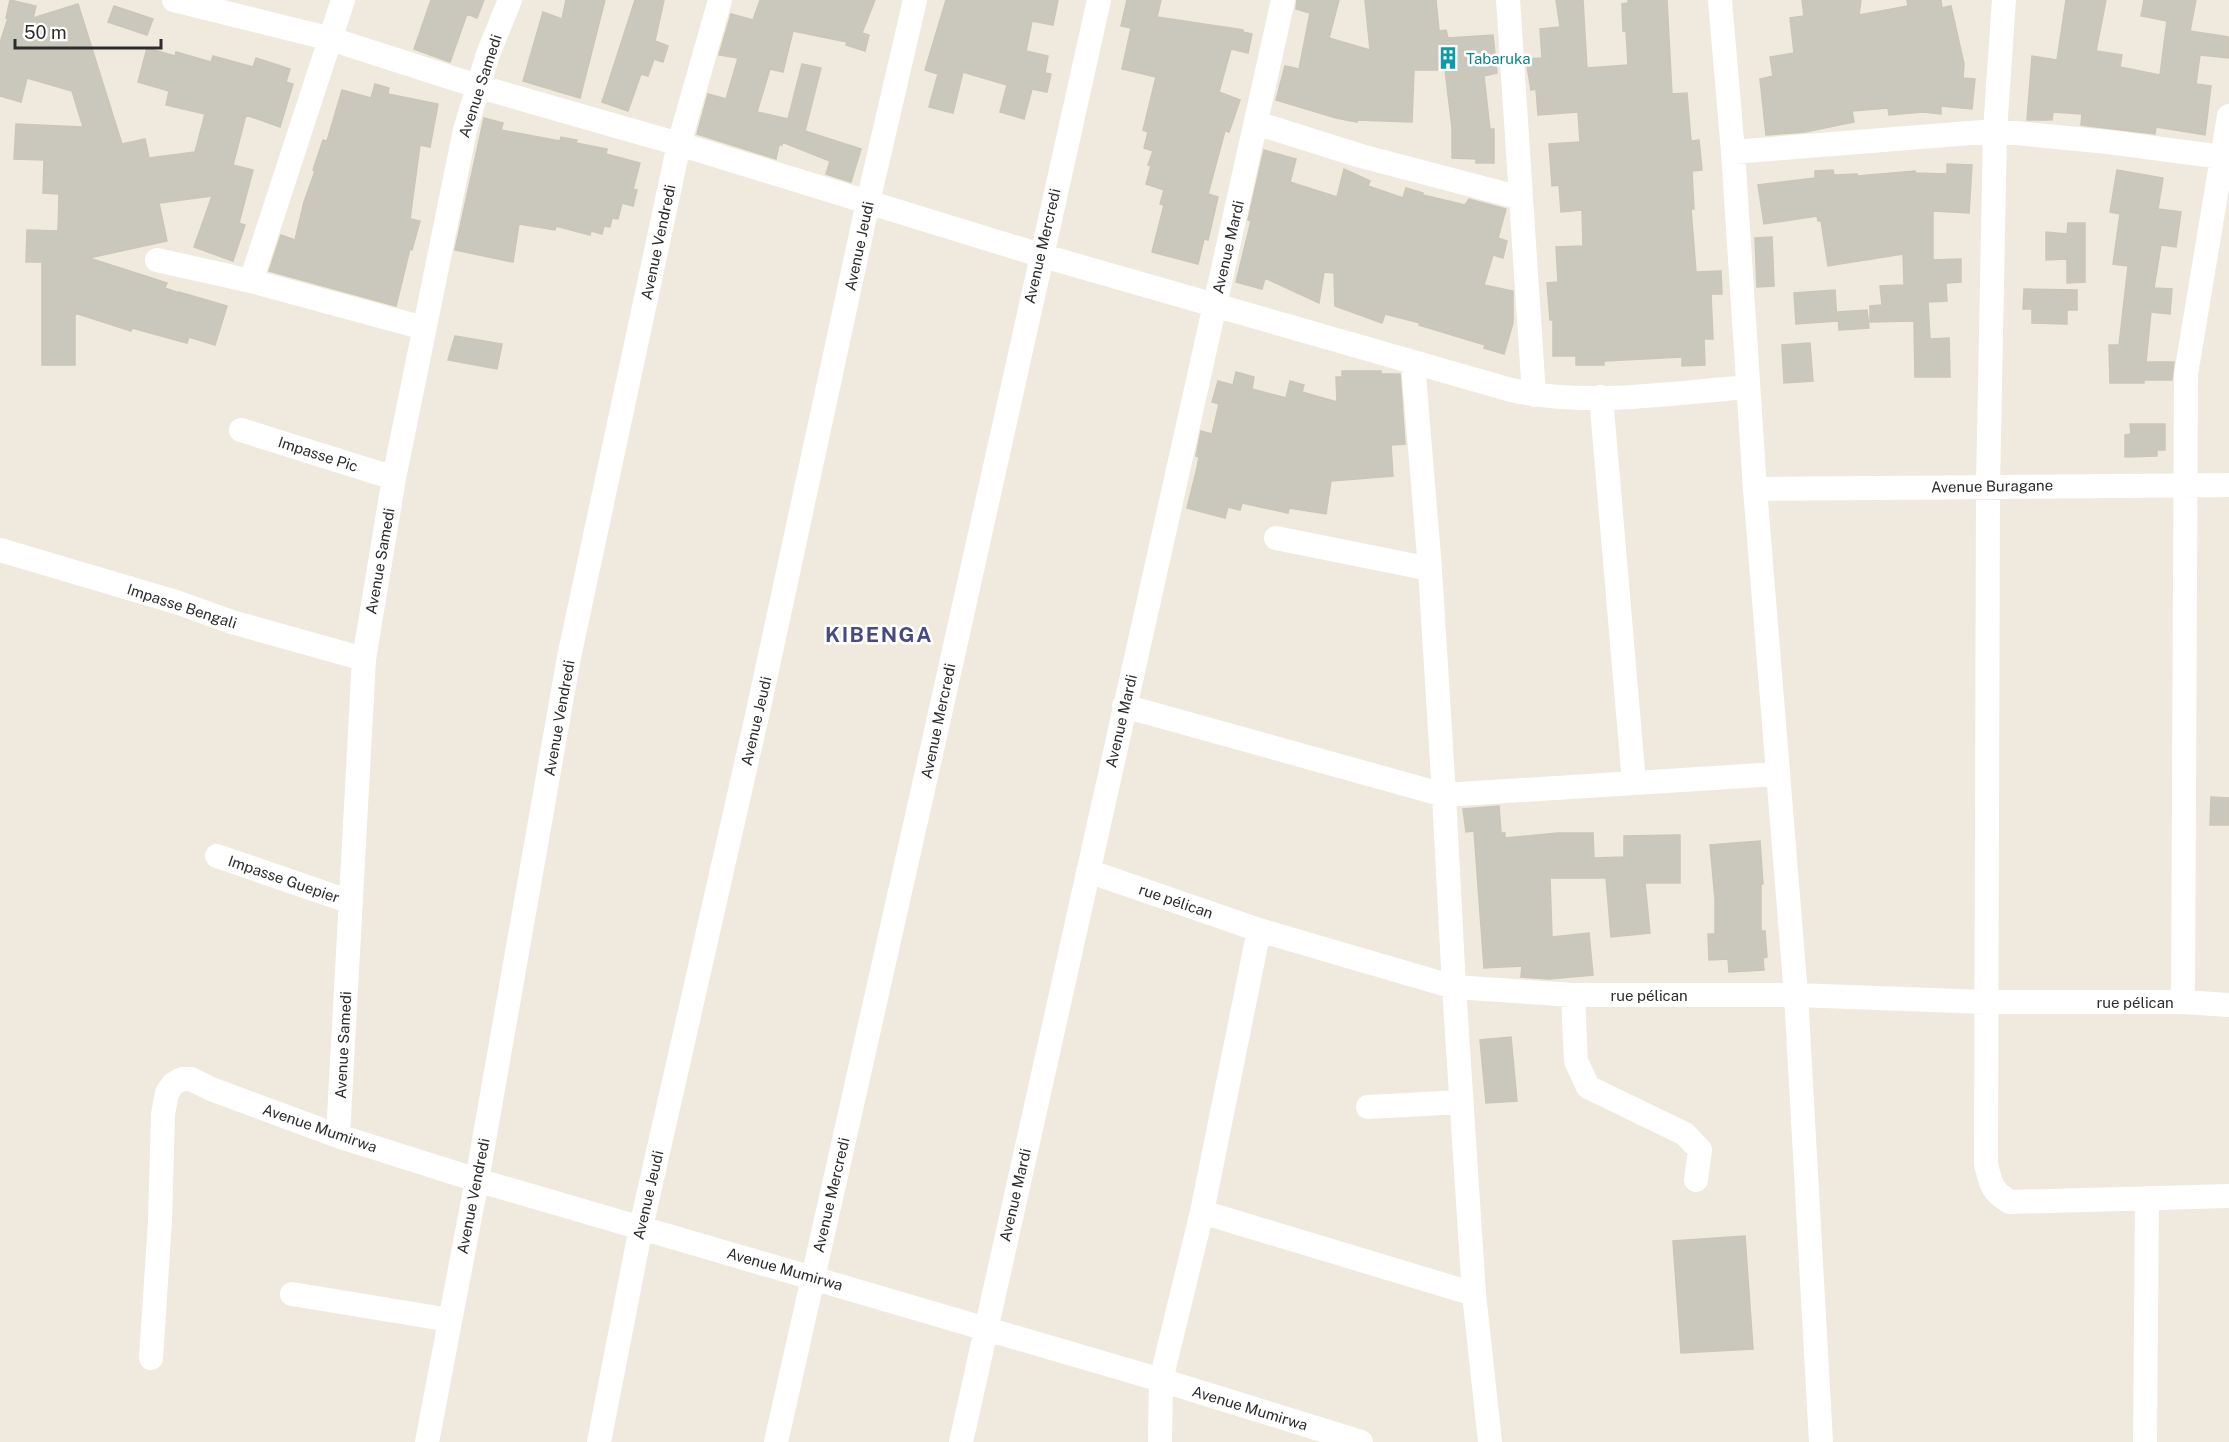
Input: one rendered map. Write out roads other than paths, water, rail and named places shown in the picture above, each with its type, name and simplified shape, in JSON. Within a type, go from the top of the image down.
[{"type":"street","points":[[174,0],[331,39],[477,86],[679,144],[1215,307],[1534,395],[1601,398],[1748,387]]},
{"type":"street","points":[[251,280],[343,0]]},
{"type":"street","name":"Avenue Samedi","points":[[338,1136],[364,659],[394,478],[465,130],[477,86],[510,0]]},
{"type":"street","name":"Avenue Vendredi","points":[[427,1442],[477,1180],[569,657],[679,144],[720,0]]},
{"type":"street","name":"Avenue Jeudi","points":[[599,1442],[641,1227],[755,727],[868,202],[915,0]]},
{"type":"street","name":"Avenue Mercredi","points":[[776,1442],[934,740],[1040,255],[1099,0]]},
{"type":"street","name":"Avenue Mardi","points":[[961,1442],[1283,0]]},
{"type":"street","points":[[1508,0],[1534,395]]},
{"type":"street","points":[[1720,0],[1733,152],[1755,489],[1796,995],[1821,1442]]},
{"type":"street","points":[[2004,0],[1995,131],[1988,486],[1986,1164],[1992,1186],[1998,1195],[2010,1202],[2229,1196]]},
{"type":"street","points":[[2183,1002],[2186,374],[2229,116]]},
{"type":"street","points":[[1256,123],[1361,156],[1521,198]]},
{"type":"street","points":[[1733,152],[1995,131],[2108,142],[2222,157]]},
{"type":"street","points":[[157,260],[251,280],[424,328]]},
{"type":"street","points":[[1413,363],[1430,569],[1474,1294],[1490,1442]]},
{"type":"street","points":[[1601,398],[1634,783]]},
{"type":"street","name":"Impasse Pic","points":[[241,430],[394,478]]},
{"type":"street","name":"Avenue Buragane","points":[[1755,489],[2229,485]]},
{"type":"street","points":[[1276,538],[1430,569]]},
{"type":"street","name":"Impasse Bengali","points":[[0,550],[176,602],[232,622],[364,659]]},
{"type":"street","points":[[1124,706],[1444,795],[1777,774]]},
{"type":"street","name":"Impasse Guepier","points":[[217,856],[351,902]]},
{"type":"street","name":"rue pélican","points":[[1088,871],[1259,930],[1454,987],[1574,995],[1796,995],[1986,1002],[2183,1002],[2229,1005]]},
{"type":"street","points":[[1160,1442],[1161,1380],[1202,1212],[1259,930]]},
{"type":"street","points":[[1574,995],[1576,1061],[1588,1087],[1685,1134],[1700,1150],[1696,1180]]},
{"type":"street","name":"Avenue Mumirwa","points":[[152,1358],[160,1221],[163,1114],[167,1093],[173,1084],[182,1079],[191,1079],[211,1089],[338,1136],[477,1180],[1161,1380],[1331,1438],[1361,1442]]},
{"type":"street","points":[[1368,1107],[1461,1102]]},
{"type":"street","points":[[2145,1442],[2147,1198]]},
{"type":"street","points":[[1202,1212],[1474,1294]]},
{"type":"street","points":[[292,1294],[450,1320]]},
{"type":"place","name":"Tabaruka","points":[[1448,58]]},
{"type":"district","name":"KIBENGA","points":[[879,634]]}]
